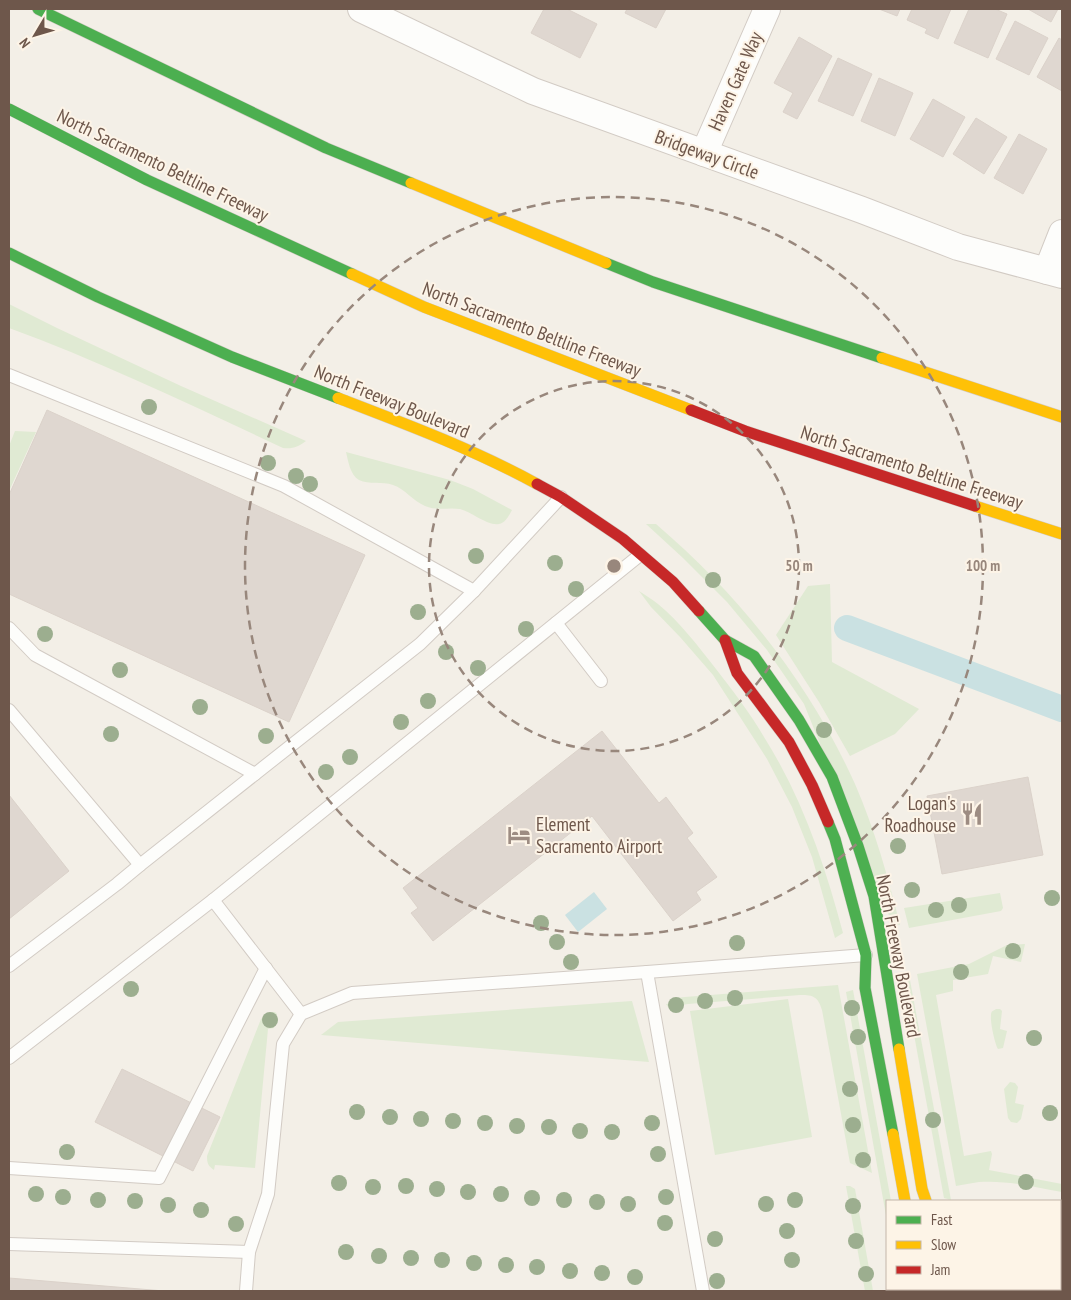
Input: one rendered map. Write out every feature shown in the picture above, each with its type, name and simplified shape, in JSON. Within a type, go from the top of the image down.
[{"type":"main road","points":[[38,9],[326,148],[653,282],[1062,417]]},
{"type":"main road","name":"North Sacramento Beltline Freeway","points":[[9,109],[147,180],[424,307],[745,431],[1062,534]]},
{"type":"main road","name":"North Freeway Boulevard","points":[[9,253],[232,357],[440,437],[506,467],[561,498],[624,539],[673,582],[725,640],[754,656],[799,720],[832,777],[858,846],[874,896],[922,1189],[926,1200]]},
{"type":"main road","name":"North Freeway Boulevard","points":[[725,640],[737,673],[789,742],[812,785],[835,839],[866,955],[865,988],[905,1200]]},
{"type":"street","name":"Bridgeway Circle","points":[[360,9],[533,92],[862,210],[958,247],[1054,273]]},
{"type":"street","name":"Haven Gate Way","points":[[704,153],[767,9]]},
{"type":"street","points":[[1054,273],[1062,233]]},
{"type":"lane","points":[[9,375],[284,486],[474,591]]},
{"type":"lane","points":[[9,966],[117,884],[420,644],[474,591],[561,498]]},
{"type":"lane","points":[[9,1058],[213,900],[640,555]]},
{"type":"lane","points":[[556,623],[601,681]]},
{"type":"lane","points":[[9,628],[35,655],[255,774]]},
{"type":"lane","points":[[9,710],[140,865]]},
{"type":"lane","points":[[213,900],[301,1014]]},
{"type":"lane","points":[[246,1291],[249,1252],[268,1194],[283,1044],[301,1014],[352,993],[866,955]]},
{"type":"lane","points":[[9,1168],[159,1178],[266,968]]},
{"type":"lane","points":[[647,972],[703,1291]]},
{"type":"lane","points":[[9,1244],[249,1252]]},
{"type":"green space","points":[[9,304],[181,386],[306,441],[295,447],[283,448],[113,370],[9,328]]},
{"type":"green space","points":[[15,431],[36,432],[9,491],[9,446]]},
{"type":"green space","points":[[346,452],[450,480],[473,489],[512,510],[504,522],[494,524],[460,509],[429,507],[421,504],[393,485],[359,480],[351,471]]},
{"type":"green space","points":[[646,524],[656,524],[687,552],[744,611],[794,676],[816,710],[837,746],[862,801],[891,889],[900,925],[892,923],[804,704],[767,650],[727,602]]},
{"type":"green space","points":[[830,584],[832,662],[919,709],[895,734],[850,756],[819,702],[776,635],[808,586]]},
{"type":"green space","points":[[639,591],[666,611],[696,643],[759,728],[778,760],[801,807],[820,857],[843,933],[835,938],[812,857],[792,807],[767,759],[713,675],[651,607]]},
{"type":"green space","points":[[1000,893],[1003,908],[1001,911],[909,928],[904,908]]},
{"type":"green space","points":[[1025,944],[1021,962],[993,956],[988,974],[953,980],[953,991],[936,995],[964,1156],[991,1151],[989,1170],[1062,1184],[1062,1192],[1000,1182],[979,1182],[956,1186],[917,974],[969,964],[1007,945]]},
{"type":"green space","points":[[909,975],[951,1200],[944,1198],[904,980]]},
{"type":"green space","points":[[838,985],[872,1173],[850,1163],[822,1010],[815,998],[800,995],[670,1007],[666,1004],[673,1003],[675,998]]},
{"type":"green space","points":[[853,990],[891,1200],[886,1200],[886,1215],[846,992]]},
{"type":"green space","points":[[788,999],[812,1137],[715,1155],[690,1011]]},
{"type":"green space","points":[[632,1001],[649,1062],[321,1035],[338,1022]]},
{"type":"green space","points":[[996,1009],[1002,1011],[1000,1029],[1007,1031],[1003,1048],[998,1049],[991,1018],[992,1012]]},
{"type":"green space","points":[[271,1012],[277,1014],[274,1028],[268,1029],[255,1168],[215,1165],[214,1170],[208,1164],[207,1156],[261,1019]]},
{"type":"green space","points":[[1010,1082],[1015,1083],[1018,1087],[1015,1103],[1024,1105],[1021,1119],[1017,1123],[1011,1122],[1008,1118],[1004,1089]]},
{"type":"green space","points":[[846,1186],[855,1189],[873,1291],[865,1291]]},
{"type":"water","points":[[594,892],[607,909],[578,932],[565,915]]},
{"type":"building","points":[[544,9],[567,9],[597,24],[580,58],[531,33]]},
{"type":"building","points":[[627,9],[666,9],[656,28],[625,13]]},
{"type":"building","points":[[879,9],[900,9],[897,16]]},
{"type":"building","points":[[912,9],[951,9],[938,39],[925,33],[927,29],[907,20]]},
{"type":"building","points":[[969,9],[995,9],[1007,14],[988,58],[954,43]]},
{"type":"building","points":[[1028,9],[1058,9],[1051,22]]},
{"type":"building","points":[[1015,21],[1048,38],[1029,75],[996,59]]},
{"type":"building","points":[[799,37],[832,56],[797,119],[783,112],[793,93],[774,83]]},
{"type":"building","points":[[1059,38],[1062,40],[1062,91],[1037,77]]},
{"type":"building","points":[[838,58],[872,74],[853,116],[818,101]]},
{"type":"building","points":[[879,78],[913,93],[895,136],[861,121]]},
{"type":"building","points":[[933,99],[965,117],[943,157],[910,139]]},
{"type":"building","points":[[976,118],[1007,137],[984,174],[953,154]]},
{"type":"building","points":[[1019,134],[1047,149],[1023,194],[994,178]]},
{"type":"building","points":[[47,410],[365,555],[289,722],[9,594],[9,495]]},
{"type":"building","name":"Element Sacramento Airport","points":[[602,731],[659,803],[666,797],[693,833],[687,838],[717,877],[696,892],[701,900],[673,921],[592,816],[433,941],[411,913],[418,908],[403,888]]},
{"type":"building","points":[[1028,777],[1043,855],[942,874],[927,796]]},
{"type":"building","points":[[9,795],[69,871],[9,919]]},
{"type":"building","points":[[122,1069],[220,1117],[193,1171],[95,1122]]},
{"type":"building","points":[[9,1278],[164,1291],[9,1291]]},
{"type":"waterway","points":[[847,628],[1062,709]]},
{"type":"traffic: fast","points":[[38,9],[326,148],[411,183]]},
{"type":"traffic: fast","points":[[9,109],[147,180],[352,274]]},
{"type":"traffic: fast","points":[[9,253],[98,297],[232,357],[338,398]]},
{"type":"traffic: fast","points":[[606,263],[653,282],[882,358]]},
{"type":"traffic: fast","points":[[699,611],[725,640],[754,656],[799,720],[832,777],[858,846],[874,896],[899,1049]]},
{"type":"traffic: fast","points":[[828,822],[835,839],[866,955],[865,988],[893,1134]]},
{"type":"traffic: slow","points":[[411,183],[606,263]]},
{"type":"traffic: slow","points":[[352,274],[424,307],[691,410]]},
{"type":"traffic: slow","points":[[882,358],[1062,417]]},
{"type":"traffic: slow","points":[[338,398],[464,448],[537,484]]},
{"type":"traffic: slow","points":[[975,506],[1062,534]]},
{"type":"traffic: slow","points":[[899,1049],[922,1189],[926,1200]]},
{"type":"traffic: slow","points":[[893,1134],[905,1200]]},
{"type":"traffic: jam","points":[[691,410],[745,431],[975,506]]},
{"type":"traffic: jam","points":[[537,484],[561,497],[623,539],[673,582],[699,611]]},
{"type":"traffic: jam","points":[[725,640],[737,673],[789,742],[812,785],[828,822]]},
{"type":"place","name":"Logan's Roadhouse","points":[[972,814]]},
{"type":"place","name":"Element Sacramento Airport","points":[[519,835]]}]
